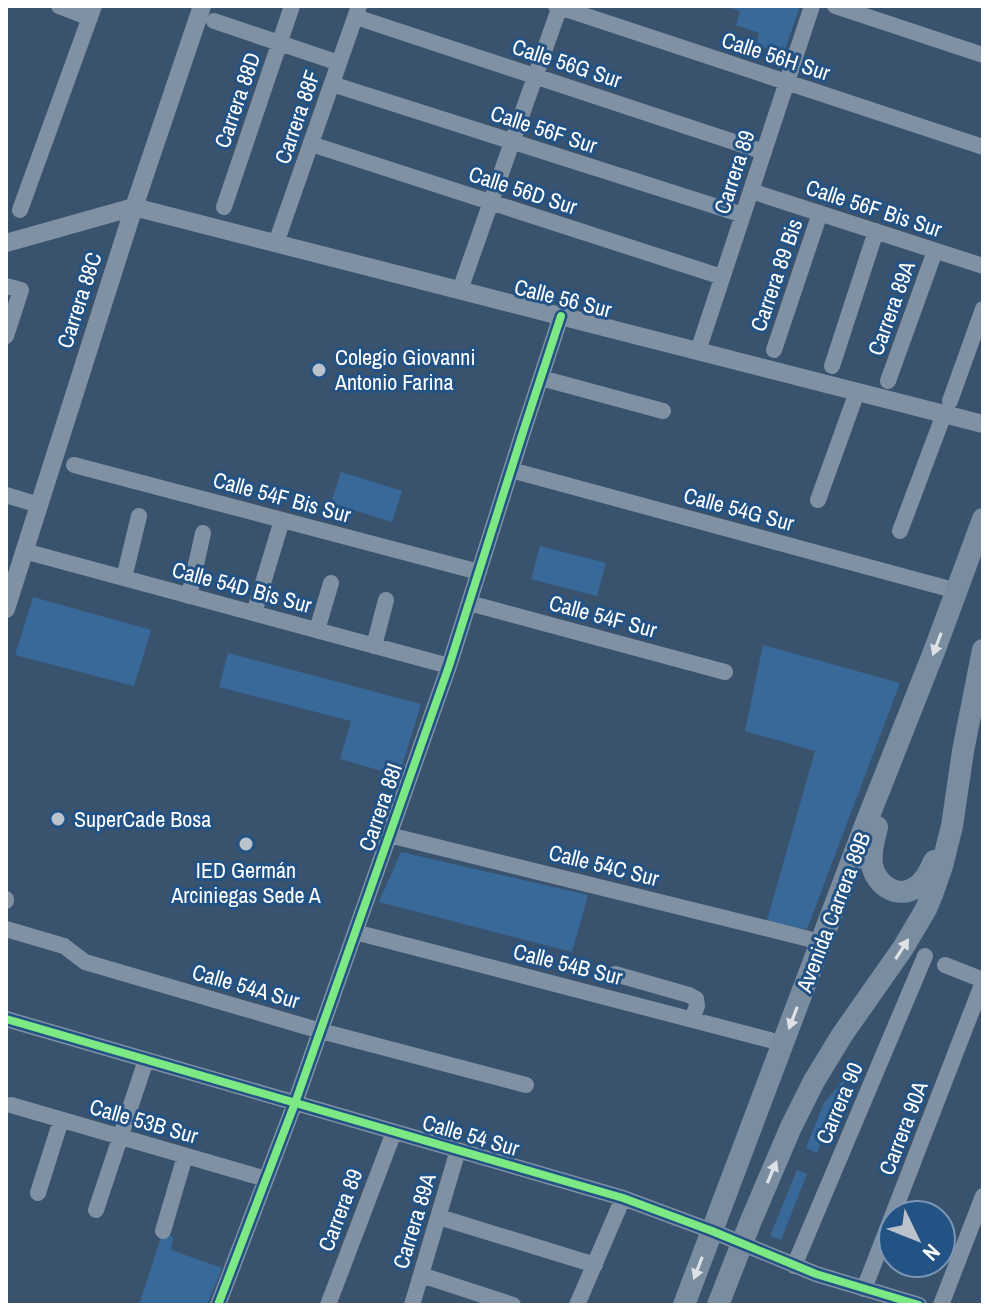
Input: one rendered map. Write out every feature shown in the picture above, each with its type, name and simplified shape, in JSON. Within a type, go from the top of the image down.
[{"type":"main road","name":"Avenida Carrera 89B","points":[[684,1305],[983,519]]},
{"type":"main road","points":[[718,1305],[791,1127],[814,1081],[926,909],[942,866],[952,826],[983,650]]},
{"type":"main road","points":[[893,756],[871,852],[874,872],[882,883],[894,891],[914,889],[926,877],[937,854],[959,781]]},
{"type":"street","points":[[20,210],[92,12],[59,6]]},
{"type":"street","name":"Carrera 88C","points":[[6,609],[134,207],[202,6]]},
{"type":"street","name":"Carrera 88D","points":[[224,207],[292,6]]},
{"type":"street","points":[[460,290],[559,6]]},
{"type":"street","name":"Calle 56H Sur","points":[[559,6],[983,147]]},
{"type":"street","name":"Carrera 89","points":[[698,351],[812,6]]},
{"type":"street","points":[[835,6],[983,55]]},
{"type":"street","name":"Calle 56G Sur","points":[[358,12],[535,76],[764,152]]},
{"type":"street","name":"Carrera 88F","points":[[276,243],[358,12]]},
{"type":"street","points":[[214,21],[339,63]]},
{"type":"street","name":"Calle 56F Sur","points":[[332,84],[743,215]]},
{"type":"street","name":"Calle 56D Sur","points":[[311,144],[722,277]]},
{"type":"street","name":"Calle 56F Bis Sur","points":[[751,191],[983,266]]},
{"type":"street","points":[[6,243],[134,207]]},
{"type":"street","name":"Calle 56 Sur","points":[[134,207],[857,392],[947,408],[983,424]]},
{"type":"street","name":"Carrera 89 Bis","points":[[774,350],[820,213]]},
{"type":"street","points":[[832,366],[876,231]]},
{"type":"street","name":"Carrera 89A","points":[[888,381],[935,251]]},
{"type":"street","points":[[6,336],[13,288]]},
{"type":"street","points":[[900,531],[983,309]]},
{"type":"street","name":"Carrera 88I","points":[[218,1305],[295,1103],[449,666],[561,316]]},
{"type":"street","points":[[541,378],[663,411]]},
{"type":"street","points":[[818,500],[857,392]]},
{"type":"street","name":"Calle 54F Bis Sur","points":[[74,465],[479,572]]},
{"type":"street","name":"Calle 54G Sur","points":[[511,470],[957,591]]},
{"type":"street","points":[[6,495],[39,505]]},
{"type":"street","points":[[124,578],[139,516]]},
{"type":"street","points":[[254,613],[282,520]]},
{"type":"street","points":[[189,596],[203,533]]},
{"type":"street","name":"Calle 54D Bis Sur","points":[[24,551],[449,666]]},
{"type":"street","points":[[317,630],[331,583]]},
{"type":"street","points":[[374,646],[386,600]]},
{"type":"street","name":"Calle 54F Sur","points":[[469,603],[725,672]]},
{"type":"street","name":"Calle 54C Sur","points":[[389,835],[809,939]]},
{"type":"street","name":"Calle 54A Sur","points":[[6,929],[64,946],[85,962],[321,1031],[526,1085]]},
{"type":"street","name":"Calle 54B Sur","points":[[355,932],[770,1040]]},
{"type":"street","name":"Carrera 90","points":[[794,1266],[925,956]]},
{"type":"street","points":[[945,965],[983,981]]},
{"type":"street","points":[[615,974],[696,999],[692,1019]]},
{"type":"street","name":"Carrera 90A","points":[[864,1289],[983,981]]},
{"type":"street","name":"Calle 54 Sur","points":[[6,1019],[623,1198],[816,1274],[919,1305]]},
{"type":"street","points":[[96,1210],[146,1060]]},
{"type":"street","name":"Calle 53B Sur","points":[[11,1105],[266,1179]]},
{"type":"street","points":[[38,1193],[61,1120]]},
{"type":"street","name":"Carrera 89","points":[[328,1305],[394,1132]]},
{"type":"street","name":"Carrera 89A","points":[[412,1305],[458,1150]]},
{"type":"street","points":[[163,1231],[185,1156]]},
{"type":"street","points":[[941,1305],[983,1196]]},
{"type":"street","points":[[577,1305],[623,1198]]},
{"type":"street","points":[[439,1217],[595,1265]]},
{"type":"street","points":[[421,1275],[513,1305]]},
{"type":"shaded area","points":[[725,6],[800,6],[781,61],[781,53],[756,45],[759,33],[736,25],[740,11]]},
{"type":"shaded area","points":[[341,472],[402,491],[392,522],[331,503]]},
{"type":"shaded area","points":[[540,546],[606,563],[597,596],[531,579]]},
{"type":"shaded area","points":[[33,597],[151,630],[134,686],[15,655]]},
{"type":"shaded area","points":[[763,645],[900,683],[807,929],[766,924],[815,751],[745,731]]},
{"type":"shaded area","points":[[228,653],[421,704],[399,776],[340,759],[351,721],[219,687]]},
{"type":"shaded area","points":[[401,852],[588,895],[572,952],[379,902]]},
{"type":"shaded area","points":[[847,1076],[817,1153],[806,1148],[824,1103]]},
{"type":"shaded area","points":[[797,1170],[807,1174],[781,1240],[770,1236]]},
{"type":"shaded area","points":[[163,1231],[173,1237],[171,1250],[222,1268],[207,1305],[139,1305]]},
{"type":"cycle path","points":[[218,1305],[295,1103],[449,666],[561,316]]},
{"type":"cycle path","points":[[6,1019],[623,1198],[816,1274],[919,1305]]},
{"type":"place","name":"Colegio Giovanni Antonio Farina","points":[[319,370]]},
{"type":"place","name":"SuperCade Bosa","points":[[58,819]]},
{"type":"place","name":"IED Germán Arciniegas Sede A","points":[[246,844]]}]
